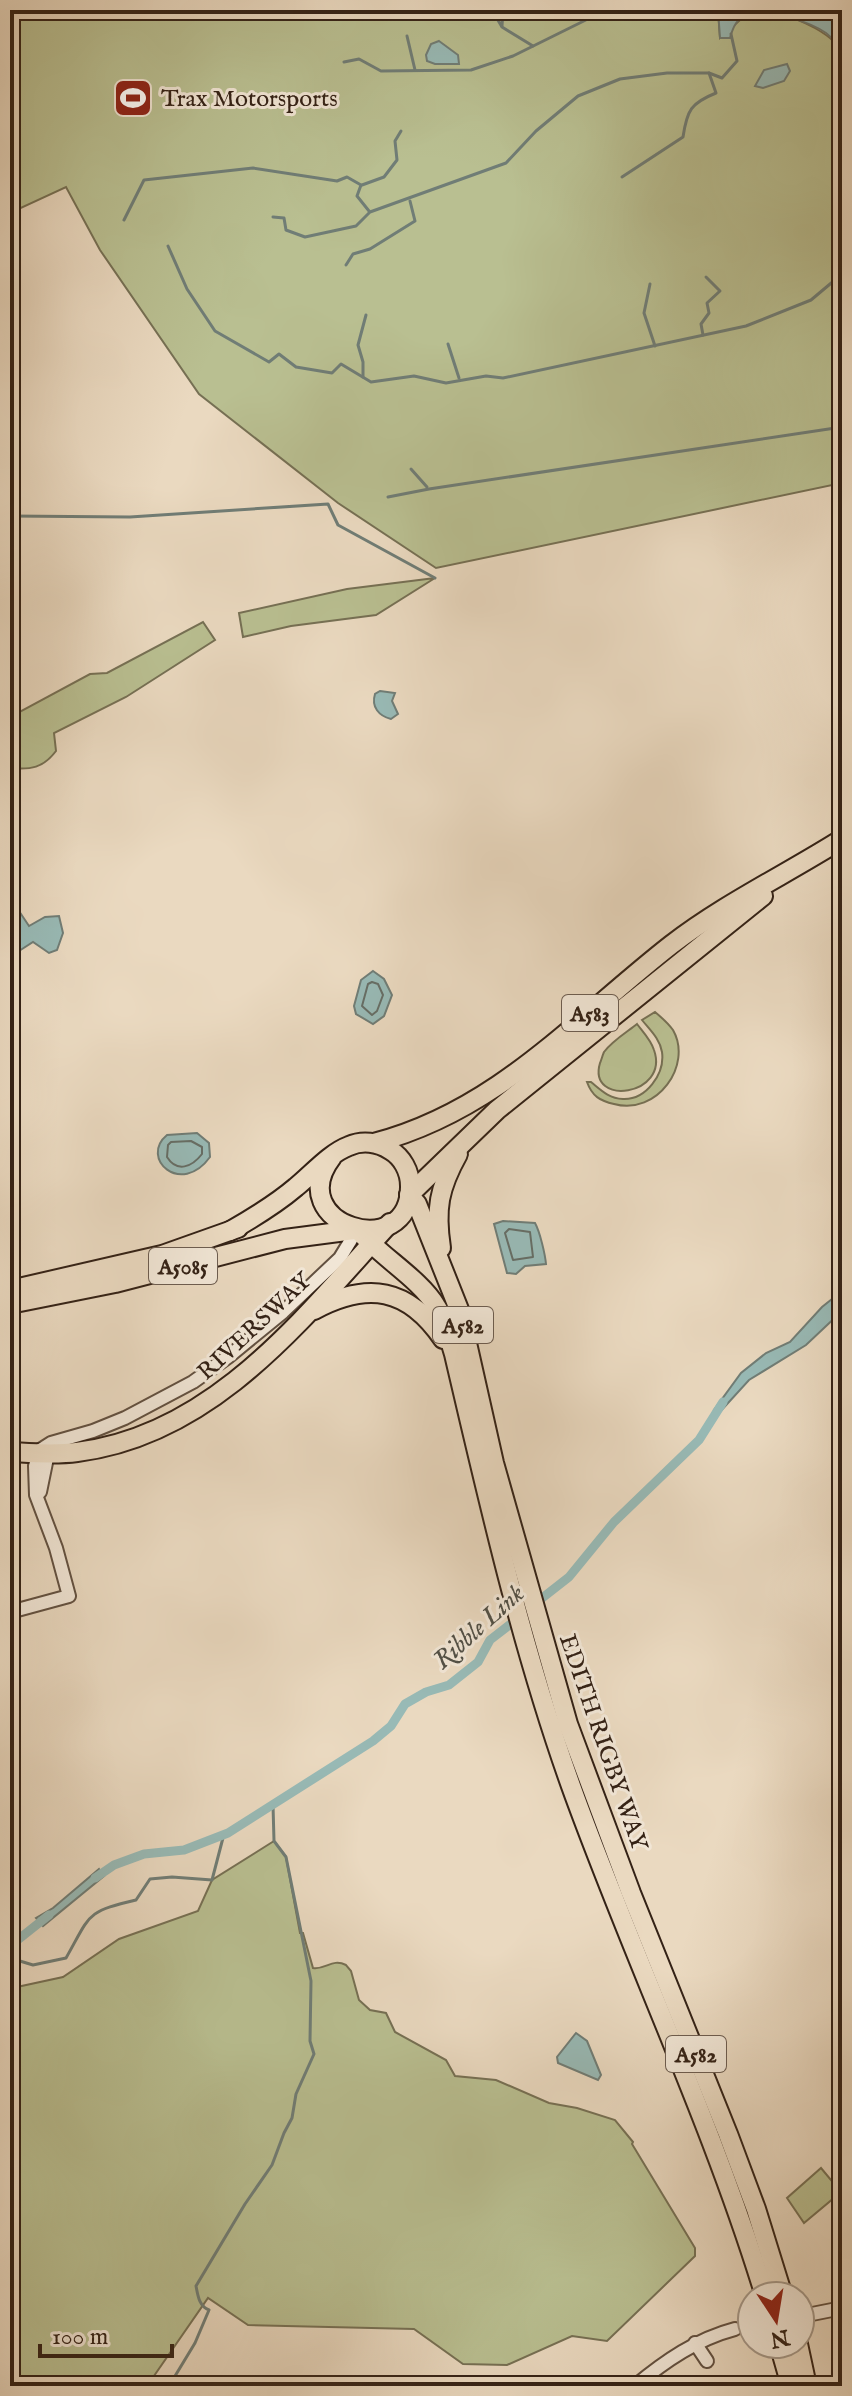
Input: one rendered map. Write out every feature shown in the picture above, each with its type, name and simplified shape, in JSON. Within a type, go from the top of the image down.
[{"type":"highway","name":"A583","points":[[374,1143],[430,1125],[489,1094],[671,945],[714,915],[842,839]]},
{"type":"highway","name":"A583","points":[[409,1195],[469,1134],[799,866]]},
{"type":"highway","points":[[447,1275],[438,1230],[439,1197],[448,1172],[469,1134]]},
{"type":"highway","points":[[230,1231],[279,1201],[332,1157],[352,1145],[374,1143],[390,1150],[403,1162],[409,1178],[409,1195],[402,1211],[390,1223],[374,1230],[357,1230],[341,1223],[329,1211],[322,1196],[322,1179],[332,1157]]},
{"type":"highway","points":[[10,1290],[162,1255],[230,1231],[283,1207],[322,1179]]},
{"type":"highway","name":"EDITH RIGBY WAY","points":[[409,1195],[417,1204],[447,1275],[468,1342],[487,1467],[521,1627],[547,1714],[587,1827],[700,2107],[760,2280]]},
{"type":"highway","name":"RIVERSWAY","points":[[10,1452],[96,1449],[128,1441],[181,1418],[229,1388],[267,1354],[390,1223]]},
{"type":"highway","name":"EDITH RIGBY WAY","points":[[357,1230],[409,1276],[435,1305],[454,1354],[568,1724],[728,2134],[778,2280]]},
{"type":"highway","name":"A5085","points":[[10,1304],[115,1283],[285,1239],[357,1230]]},
{"type":"highway","points":[[10,1282],[35,1285]]},
{"type":"highway","points":[[298,1322],[324,1305],[352,1294],[382,1292],[409,1302],[421,1312],[454,1354]]},
{"type":"highway","points":[[784,2360],[791,2386]]},
{"type":"highway","points":[[801,2360],[807,2386]]},
{"type":"street","name":"RIVERSWAY","points":[[43,1453],[47,1444],[86,1434],[125,1418],[193,1382],[271,1322],[345,1252],[357,1230]]},
{"type":"street","points":[[331,1232],[345,1252]]},
{"type":"street","points":[[10,1612],[69,1596],[34,1481],[43,1453]]},
{"type":"street","points":[[818,2298],[824,2311]]},
{"type":"street","points":[[816,2313],[842,2308]]},
{"type":"street","points":[[635,2386],[695,2343],[735,2329]]},
{"type":"street","points":[[695,2343],[707,2361]]},
{"type":"green space","points":[[10,10],[718,10],[720,38],[749,12],[775,13],[815,28],[834,41],[842,57],[842,483],[436,568],[338,503],[199,394],[100,250],[66,187],[10,213]]},
{"type":"green space","points":[[435,578],[376,615],[291,626],[243,637],[239,613],[347,589]]},
{"type":"green space","points":[[203,622],[215,640],[126,697],[54,733],[56,751],[41,764],[30,768],[10,768],[10,717],[90,674],[107,673]]},
{"type":"green space","points":[[655,1012],[673,1030],[678,1044],[678,1058],[667,1085],[657,1095],[630,1106],[601,1099],[591,1091],[587,1082],[623,1099],[639,1095],[657,1077],[662,1060],[661,1047],[642,1020]]},
{"type":"green space","points":[[637,1024],[654,1050],[656,1066],[650,1078],[641,1086],[628,1090],[605,1086],[599,1077],[604,1052]]},
{"type":"green space","points":[[274,1841],[286,1857],[300,1933],[303,1933],[313,1968],[337,1963],[346,1965],[351,1971],[359,2000],[370,2010],[386,2013],[395,2032],[446,2060],[455,2076],[496,2080],[549,2103],[615,2120],[633,2142],[695,2248],[695,2256],[607,2341],[572,2336],[507,2365],[463,2364],[414,2329],[248,2325],[208,2298],[147,2386],[10,2386],[10,1991],[63,1977],[119,1939],[198,1911],[212,1880]]},
{"type":"green space","points":[[821,2168],[841,2192],[804,2223],[787,2198]]},
{"type":"water","points":[[718,10],[842,10],[842,58],[837,44],[826,33],[799,20],[765,12],[755,11],[744,15],[736,23],[730,38],[720,38]]},
{"type":"water","points":[[439,41],[458,55],[459,64],[427,61],[431,44]]},
{"type":"water","points":[[787,64],[790,71],[784,81],[763,88],[755,86],[764,70]]},
{"type":"water","points":[[380,691],[395,693],[392,701],[398,714],[391,719],[375,707],[375,694]]},
{"type":"water","points":[[19,911],[29,926],[45,917],[59,916],[63,933],[57,950],[49,953],[33,942],[19,951],[10,949],[10,912]]},
{"type":"water","points":[[373,971],[384,979],[392,995],[384,1016],[373,1024],[356,1014],[354,1006],[361,980]]},
{"type":"water","points":[[197,1133],[209,1143],[210,1157],[187,1174],[167,1170],[158,1154],[160,1144],[167,1135]]},
{"type":"water","points":[[503,1221],[535,1223],[546,1264],[525,1266],[516,1274],[507,1273],[494,1224]]},
{"type":"water","points":[[842,1291],[842,1311],[806,1345],[749,1380],[719,1413],[714,1410],[741,1373],[766,1353],[790,1342],[822,1307]]},
{"type":"water","points":[[99,1869],[104,1876],[43,1926],[36,1918],[53,1908]]},
{"type":"water","points":[[576,2033],[587,2041],[601,2075],[598,2080],[558,2063],[557,2057]]},
{"type":"waterway","points":[[492,10],[502,27],[533,46]]},
{"type":"waterway","points":[[502,26],[503,10]]},
{"type":"waterway","points":[[344,62],[359,59],[381,71],[471,70],[513,56],[606,10]]},
{"type":"waterway","points":[[273,217],[284,218],[286,230],[305,237],[356,226],[370,212],[506,163],[536,131],[578,96],[620,79],[667,73],[709,73],[722,78],[737,61],[731,34]]},
{"type":"waterway","points":[[407,36],[415,70]]},
{"type":"waterway","points":[[622,177],[683,137],[692,109],[701,100],[716,93],[709,73]]},
{"type":"waterway","points":[[362,185],[384,177],[397,160],[395,141],[401,131]]},
{"type":"waterway","points":[[124,220],[144,180],[253,168],[337,181],[347,177],[361,185],[357,196],[369,211]]},
{"type":"waterway","points":[[346,265],[353,254],[370,249],[415,221],[410,201]]},
{"type":"waterway","points":[[168,246],[187,289],[215,331],[269,362],[279,354],[296,367],[332,373],[341,364],[371,382],[414,376],[446,383],[486,376],[503,378],[746,326],[811,300],[842,274]]},
{"type":"waterway","points":[[703,335],[701,324],[709,313],[707,303],[720,291],[706,277]]},
{"type":"waterway","points":[[650,284],[644,313],[655,346]]},
{"type":"waterway","points":[[363,377],[358,345],[366,315]]},
{"type":"waterway","points":[[448,344],[459,378]]},
{"type":"waterway","points":[[388,497],[842,427]]},
{"type":"waterway","points":[[411,469],[427,487]]},
{"type":"waterway","points":[[10,516],[130,517],[328,504],[338,525],[435,578]]},
{"type":"waterway","name":"Ribble Link","points":[[532,1606],[569,1577],[614,1522],[699,1440],[723,1402]]},
{"type":"waterway","name":"Ribble Link","points":[[95,1878],[114,1865],[144,1854],[184,1850],[228,1833],[373,1741],[391,1726],[405,1704],[426,1692],[449,1685],[478,1662],[490,1640],[521,1616]]},
{"type":"waterway","points":[[169,2386],[195,2343],[209,2310],[201,2303],[196,2286],[272,2165],[292,2118],[296,2094],[314,2054],[310,2041],[311,1981],[286,1857],[274,1841],[273,1805]]},
{"type":"waterway","points":[[10,1958],[33,1965],[66,1958],[91,1917],[107,1908],[136,1900],[150,1879],[212,1880],[224,1834]]},
{"type":"waterway","name":"Ribble Link","points":[[10,1946],[49,1915]]},
{"type":"place","name":"Trax Motorsports","points":[[133,98]]}]
